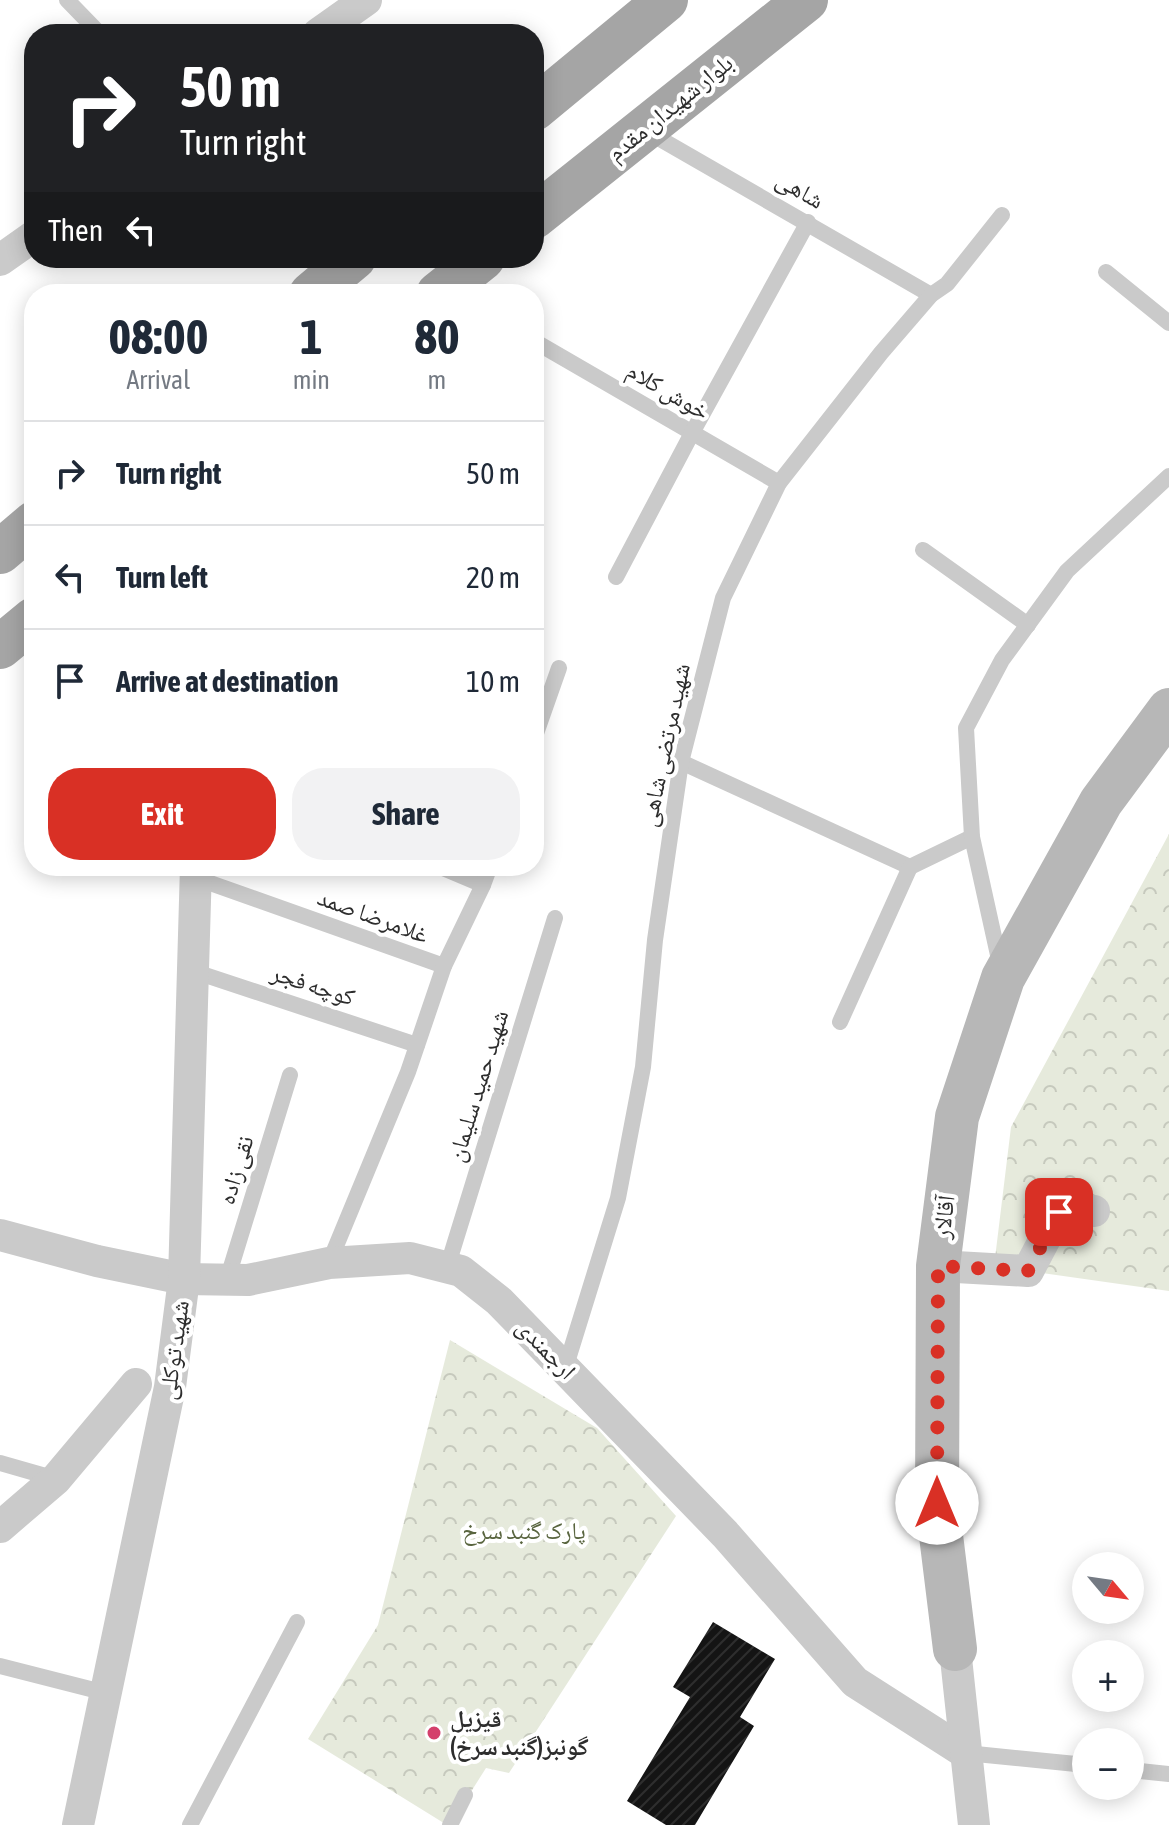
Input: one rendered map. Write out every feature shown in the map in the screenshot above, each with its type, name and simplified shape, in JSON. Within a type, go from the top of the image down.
[{"type":"main road","points":[[544,101],[666,0]]},
{"type":"main road","name":"بلوار شهیدان مقدم","points":[[544,209],[806,0]]},
{"type":"main road","points":[[323,284],[342,268]]},
{"type":"main road","points":[[453,284],[471,268]]},
{"type":"main road","points":[[0,552],[24,532]]},
{"type":"main road","points":[[0,647],[24,627]]},
{"type":"street","points":[[332,24],[366,0]]},
{"type":"street","points":[[0,260],[24,243]]},
{"type":"street","name":"آقالار","points":[[974,1825],[937,1503],[938,1266],[957,1117],[1003,978],[1101,802],[1169,710]]},
{"type":"street","name":"شهید توکلی","points":[[78,1825],[170,1387],[184,1279],[196,876]]},
{"type":"street","points":[[938,1266],[1028,1271],[1059,1212],[1094,1211]]},
{"type":"street","name":"ارجمندی","points":[[0,1235],[97,1261],[184,1279],[248,1280],[329,1263],[410,1258],[461,1271],[499,1301],[725,1534],[855,1682],[966,1753]]},
{"type":"street","points":[[0,1527],[56,1479],[136,1384]]},
{"type":"lane","points":[[67,0],[90,24]]},
{"type":"lane","name":"شاهی","points":[[643,129],[931,295]]},
{"type":"lane","name":"شهید مرتضی شاهی","points":[[565,1369],[621,1184],[643,1067],[655,940],[681,762],[723,598],[779,483],[881,353],[931,295],[947,284],[1002,215]]},
{"type":"lane","points":[[616,577],[808,222]]},
{"type":"lane","points":[[1106,272],[1169,323]]},
{"type":"lane","name":"خوش کلام","points":[[544,349],[779,483]]},
{"type":"lane","points":[[1003,978],[972,837],[966,728],[1002,660],[1067,571],[1169,476]]},
{"type":"lane","points":[[923,550],[1028,625]]},
{"type":"lane","points":[[544,711],[559,668]]},
{"type":"lane","points":[[681,762],[910,867]]},
{"type":"lane","points":[[840,1022],[910,867],[972,837]]},
{"type":"lane","name":"غلامرضا صمد","points":[[207,876],[444,966]]},
{"type":"lane","points":[[462,876],[483,885]]},
{"type":"lane","points":[[329,1263],[417,1045],[444,966],[486,876]]},
{"type":"lane","name":"شهید حمید سلیمان","points":[[447,1268],[555,918]]},
{"type":"lane","name":"كوچه فجر","points":[[193,971],[417,1045]]},
{"type":"lane","name":"نقی زاده","points":[[227,1280],[290,1075]]},
{"type":"lane","points":[[0,1463],[56,1479]]},
{"type":"lane","points":[[190,1825],[297,1622]]},
{"type":"lane","points":[[0,1666],[106,1693]]},
{"type":"lane","points":[[966,1753],[1072,1764]]},
{"type":"lane","points":[[1144,1771],[1169,1774]]},
{"type":"lane","points":[[450,1825],[465,1795]]},
{"type":"green space","points":[[1169,834],[1169,1291],[1028,1271],[992,1283],[1011,1127]]},
{"type":"green space","name":"پارک گنبد سرخ","points":[[450,1340],[597,1428],[676,1516],[509,1773],[486,1768],[450,1825],[447,1825],[308,1739],[378,1625]]},
{"type":"building","points":[[713,1622],[775,1659],[740,1717],[754,1726],[695,1825],[666,1825],[627,1801],[690,1697],[673,1687]]},
{"type":"place","name":"قیزیل گونبز(گنبد سرخ)","points":[[434,1733]]},
{"type":"route","points":[[937,1503],[938,1266],[1028,1271],[1059,1212]]}]
